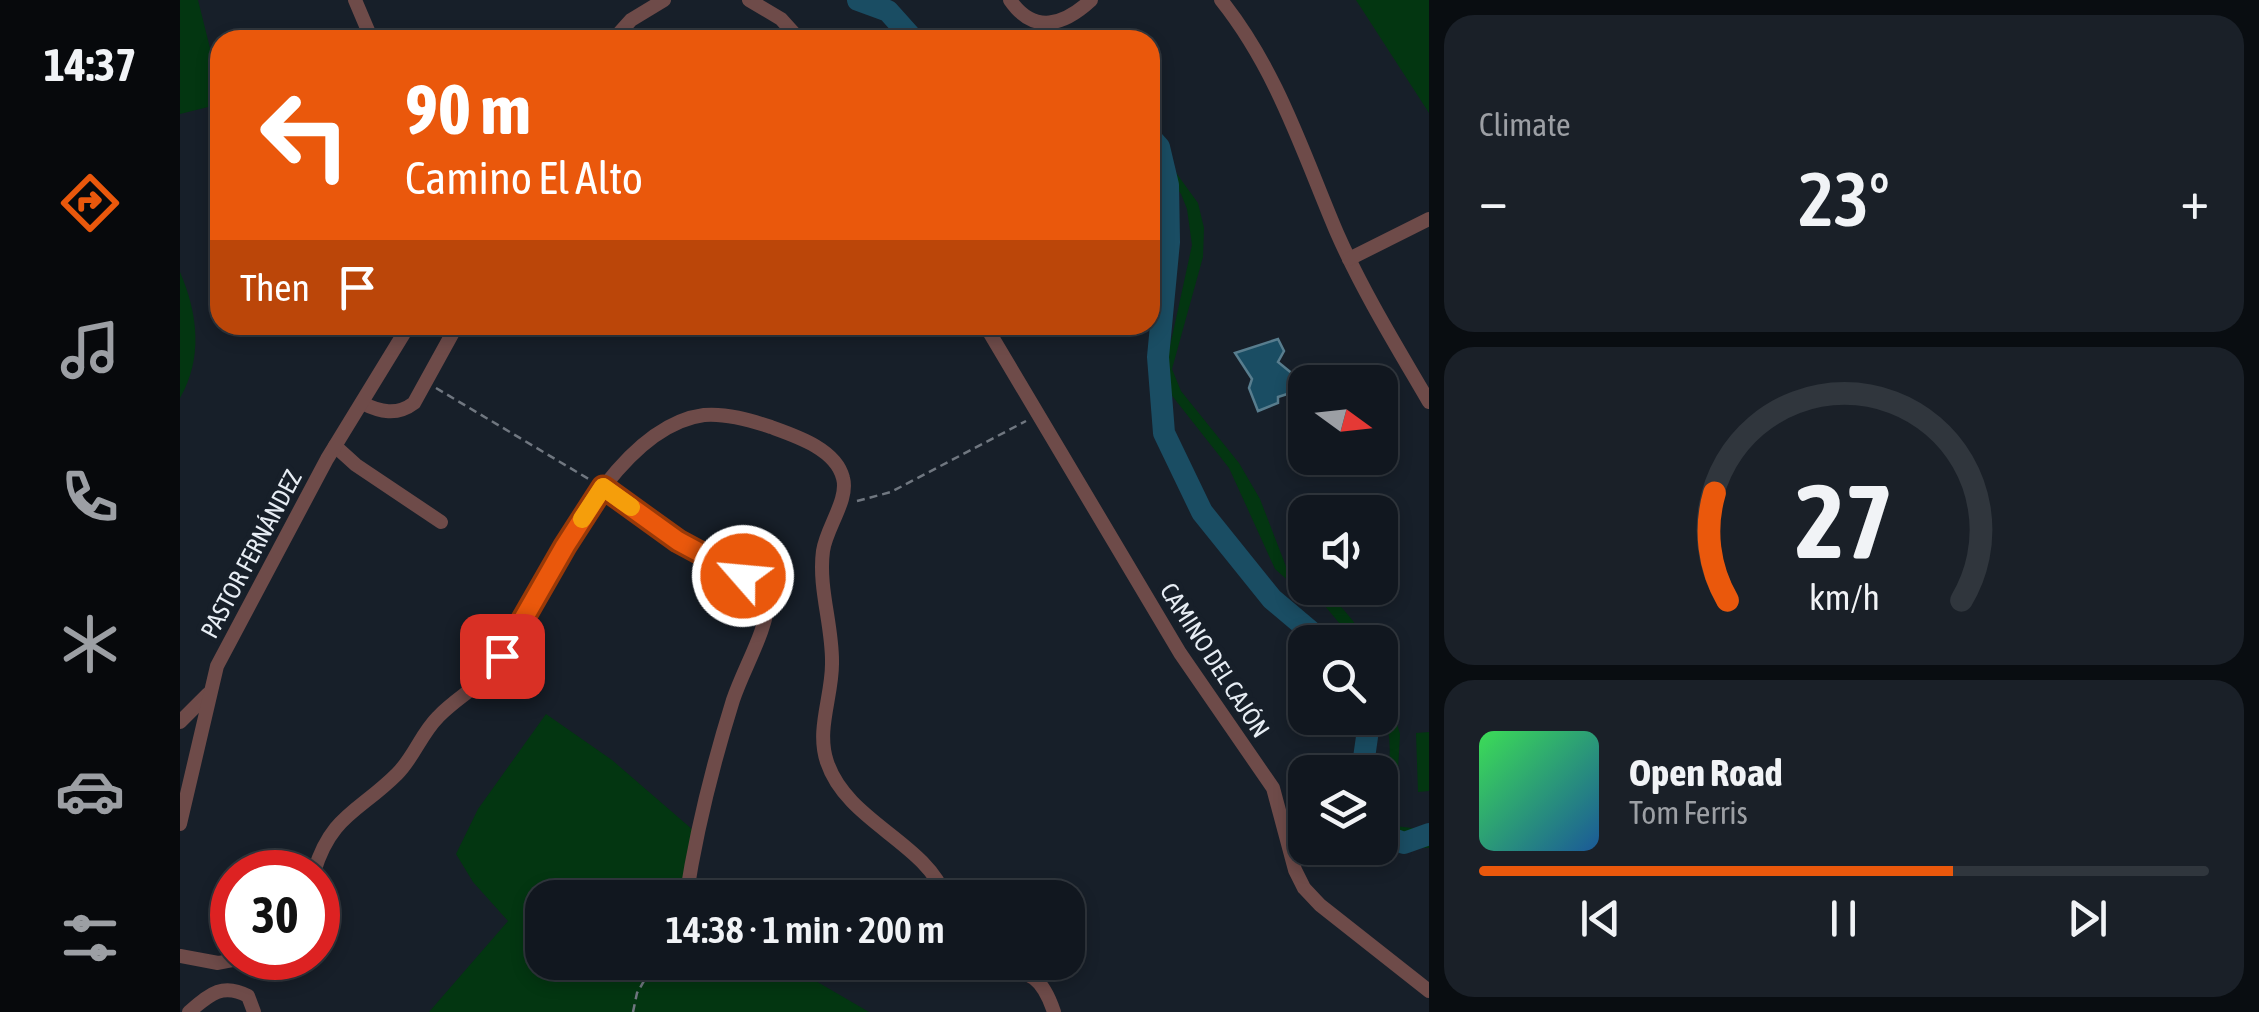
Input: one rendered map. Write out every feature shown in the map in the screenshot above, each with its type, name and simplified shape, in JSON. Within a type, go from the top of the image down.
[{"type":"street","points":[[355,0],[368,30]]},
{"type":"street","points":[[622,30],[664,0]]},
{"type":"street","points":[[749,0],[781,19],[791,30]]},
{"type":"street","points":[[1010,0],[1028,17],[1051,24],[1073,16],[1091,0]]},
{"type":"street","points":[[1221,0],[1245,32],[1280,94],[1349,259],[1429,402]]},
{"type":"street","points":[[1349,259],[1429,219]]},
{"type":"street","name":"PASTOR FERNÁNDEZ","points":[[180,824],[209,693],[228,643],[335,446],[403,335]]},
{"type":"street","points":[[362,404],[382,411],[403,410],[414,403],[452,335]]},
{"type":"street","name":"CAMINO DEL CAJÓN","points":[[991,335],[1180,654],[1273,788],[1295,870],[1304,888],[1429,991]]},
{"type":"street","points":[[322,850],[340,821],[396,776],[434,721],[496,666],[603,487],[625,461],[668,430],[690,419],[716,415],[779,430],[823,452],[843,478],[840,500],[822,553],[832,663],[824,752],[832,774],[852,800],[935,880]]},
{"type":"street","points":[[335,446],[356,465],[441,522]]},
{"type":"street","points":[[603,487],[691,549],[759,583],[769,598],[763,626],[732,704],[689,880]]},
{"type":"street","points":[[180,722],[209,693]]},
{"type":"street","points":[[180,956],[210,961]]},
{"type":"street","points":[[1036,980],[1054,1012]]},
{"type":"street","points":[[190,1012],[222,988],[248,996],[254,1012]]},
{"type":"path","points":[[426,382],[603,487]]},
{"type":"path","points":[[840,500],[882,496],[1040,414]]},
{"type":"path","points":[[634,1012],[637,993],[645,980]]},
{"type":"green space","points":[[180,0],[198,0],[210,48],[210,106],[180,114]]},
{"type":"green space","points":[[1356,0],[1429,0],[1429,113]]},
{"type":"green space","points":[[1160,151],[1198,203],[1204,228],[1203,257],[1172,369],[1181,391],[1239,463],[1260,499],[1288,570],[1288,580],[1275,569],[1229,468],[1162,383],[1192,245],[1187,209],[1160,166]]},
{"type":"green space","points":[[180,272],[194,320],[195,352],[180,398]]},
{"type":"green space","points":[[1338,605],[1355,625],[1341,625],[1325,606]]},
{"type":"green space","points":[[546,714],[612,760],[693,830],[685,880],[525,880],[525,980],[814,980],[869,1012],[429,1012],[508,921],[473,882],[456,854],[478,809]]},
{"type":"green space","points":[[1398,727],[1400,734],[1398,771],[1398,755],[1390,755],[1389,735],[1398,735]]},
{"type":"green space","points":[[1429,732],[1429,791],[1418,792],[1416,733]]},
{"type":"green space","points":[[1398,826],[1429,830],[1429,848],[1398,846]]},
{"type":"water","points":[[1278,339],[1284,351],[1278,362],[1288,370],[1288,394],[1258,411],[1249,388],[1252,379],[1235,353]]},
{"type":"waterway","points":[[858,0],[888,11],[905,30]]},
{"type":"waterway","points":[[1160,151],[1168,185],[1169,242],[1158,357],[1164,433],[1202,512],[1272,599],[1303,625]]},
{"type":"waterway","points":[[1364,755],[1367,735]]},
{"type":"waterway","points":[[1398,841],[1404,843],[1429,834]]},
{"type":"slow traffic","points":[[582,519],[603,487],[631,507]]},
{"type":"route","points":[[502,656],[603,487],[678,541],[743,576]]}]
